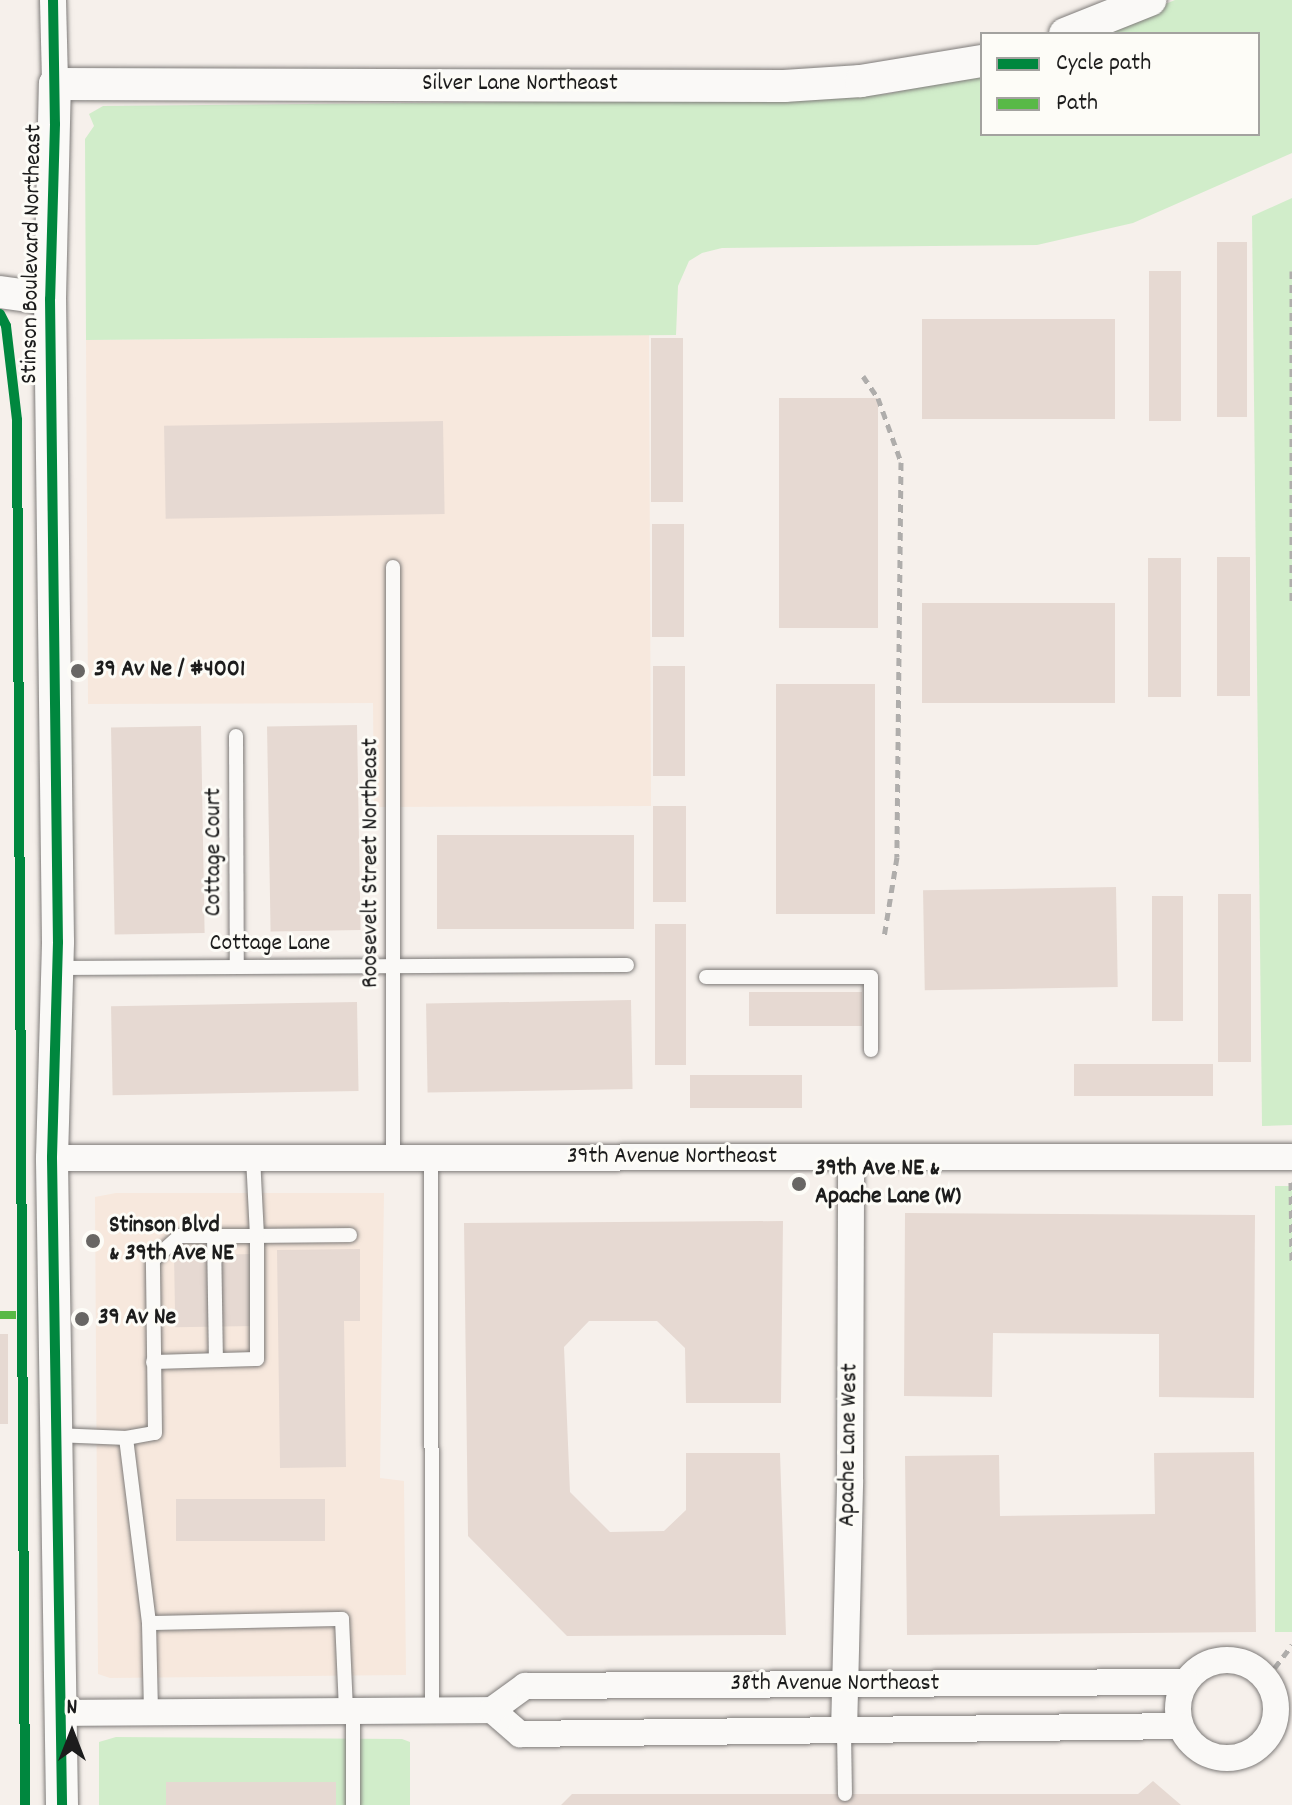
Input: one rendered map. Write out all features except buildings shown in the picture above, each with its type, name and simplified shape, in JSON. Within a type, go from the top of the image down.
[{"type":"street","name":"Stinson Boulevard Northeast","points":[[53,0],[55,84],[50,299],[57,968],[52,1158],[62,1805]]},
{"type":"street","points":[[1070,32],[1150,0]]},
{"type":"street","name":"Silver Lane Northeast","points":[[55,84],[784,86],[861,81],[980,61]]},
{"type":"street","points":[[0,292],[50,299]]},
{"type":"street","name":"39th Avenue Northeast","points":[[52,1158],[1292,1157]]},
{"type":"street","name":"Apache Lane West","points":[[844,1732],[850,1464],[851,1158]]},
{"type":"street","points":[[1234,1660],[1251,1666],[1266,1679],[1276,1710],[1273,1727],[1263,1744],[1248,1754],[1229,1759],[1210,1756],[1187,1739],[1180,1726],[1178,1699],[1186,1682],[1199,1669],[1217,1661],[1234,1660]]},
{"type":"street","name":"38th Avenue Northeast","points":[[1180,1726],[520,1734],[492,1710],[525,1686],[1186,1682]]},
{"type":"street","points":[[61,1713],[492,1710]]},
{"type":"lane","name":"Roosevelt Street Northeast","points":[[393,567],[393,1158]]},
{"type":"lane","name":"Cottage Court","points":[[236,736],[237,967]]},
{"type":"lane","name":"Cottage Lane","points":[[57,968],[627,965]]},
{"type":"lane","points":[[706,977],[871,977],[871,1050]]},
{"type":"lane","points":[[153,1362],[257,1359],[257,1236],[253,1158]]},
{"type":"lane","points":[[431,1158],[432,1710]]},
{"type":"lane","points":[[56,1435],[126,1438],[155,1433],[153,1260],[164,1247],[180,1236],[350,1235]]},
{"type":"lane","points":[[214,1236],[216,1360]]},
{"type":"lane","points":[[126,1438],[149,1623],[151,1711]]},
{"type":"lane","points":[[149,1623],[342,1619],[350,1710],[353,1805]]},
{"type":"lane","points":[[844,1732],[845,1794]]},
{"type":"path","points":[[1292,271],[1292,601]]},
{"type":"path","points":[[863,376],[878,398],[901,462],[897,857],[884,937]]},
{"type":"path","points":[[1292,1157],[1292,1263]]},
{"type":"path","points":[[1266,1679],[1292,1645]]},
{"type":"shaded area","points":[[649,335],[651,806],[374,807],[373,703],[88,704],[86,340]]},
{"type":"shaded area","points":[[116,1193],[384,1193],[380,1478],[404,1481],[406,1675],[110,1678],[98,1674],[95,1197]]},
{"type":"green space","points":[[1175,0],[1292,0],[1292,153],[1133,223],[1037,245],[722,248],[702,253],[689,261],[678,286],[676,335],[86,340],[85,139],[94,126],[89,114],[103,106],[814,99],[887,94],[980,73],[980,136],[1260,136],[1260,32],[1098,32]]},
{"type":"green space","points":[[1292,198],[1292,1125],[1262,1126],[1252,216]]},
{"type":"green space","points":[[1275,1186],[1292,1186],[1292,1632],[1275,1632]]},
{"type":"green space","points":[[116,1737],[402,1739],[410,1742],[410,1805],[99,1805],[99,1742]]},
{"type":"marked path","points":[[0,1315],[23,1315]]},
{"type":"cycle path","points":[[53,0],[55,124],[50,299],[58,942],[52,1158],[62,1805]]},
{"type":"cycle path","points":[[0,314],[6,326],[17,420],[25,1805]]},
{"type":"place","name":"39 Av Ne / #4001","points":[[78,671]]},
{"type":"place","name":"39th Ave NE & Apache Lane (W)","points":[[799,1184]]},
{"type":"place","name":"Stinson Blvd & 39th Ave NE","points":[[93,1241]]},
{"type":"place","name":"39 Av Ne","points":[[82,1319]]}]
